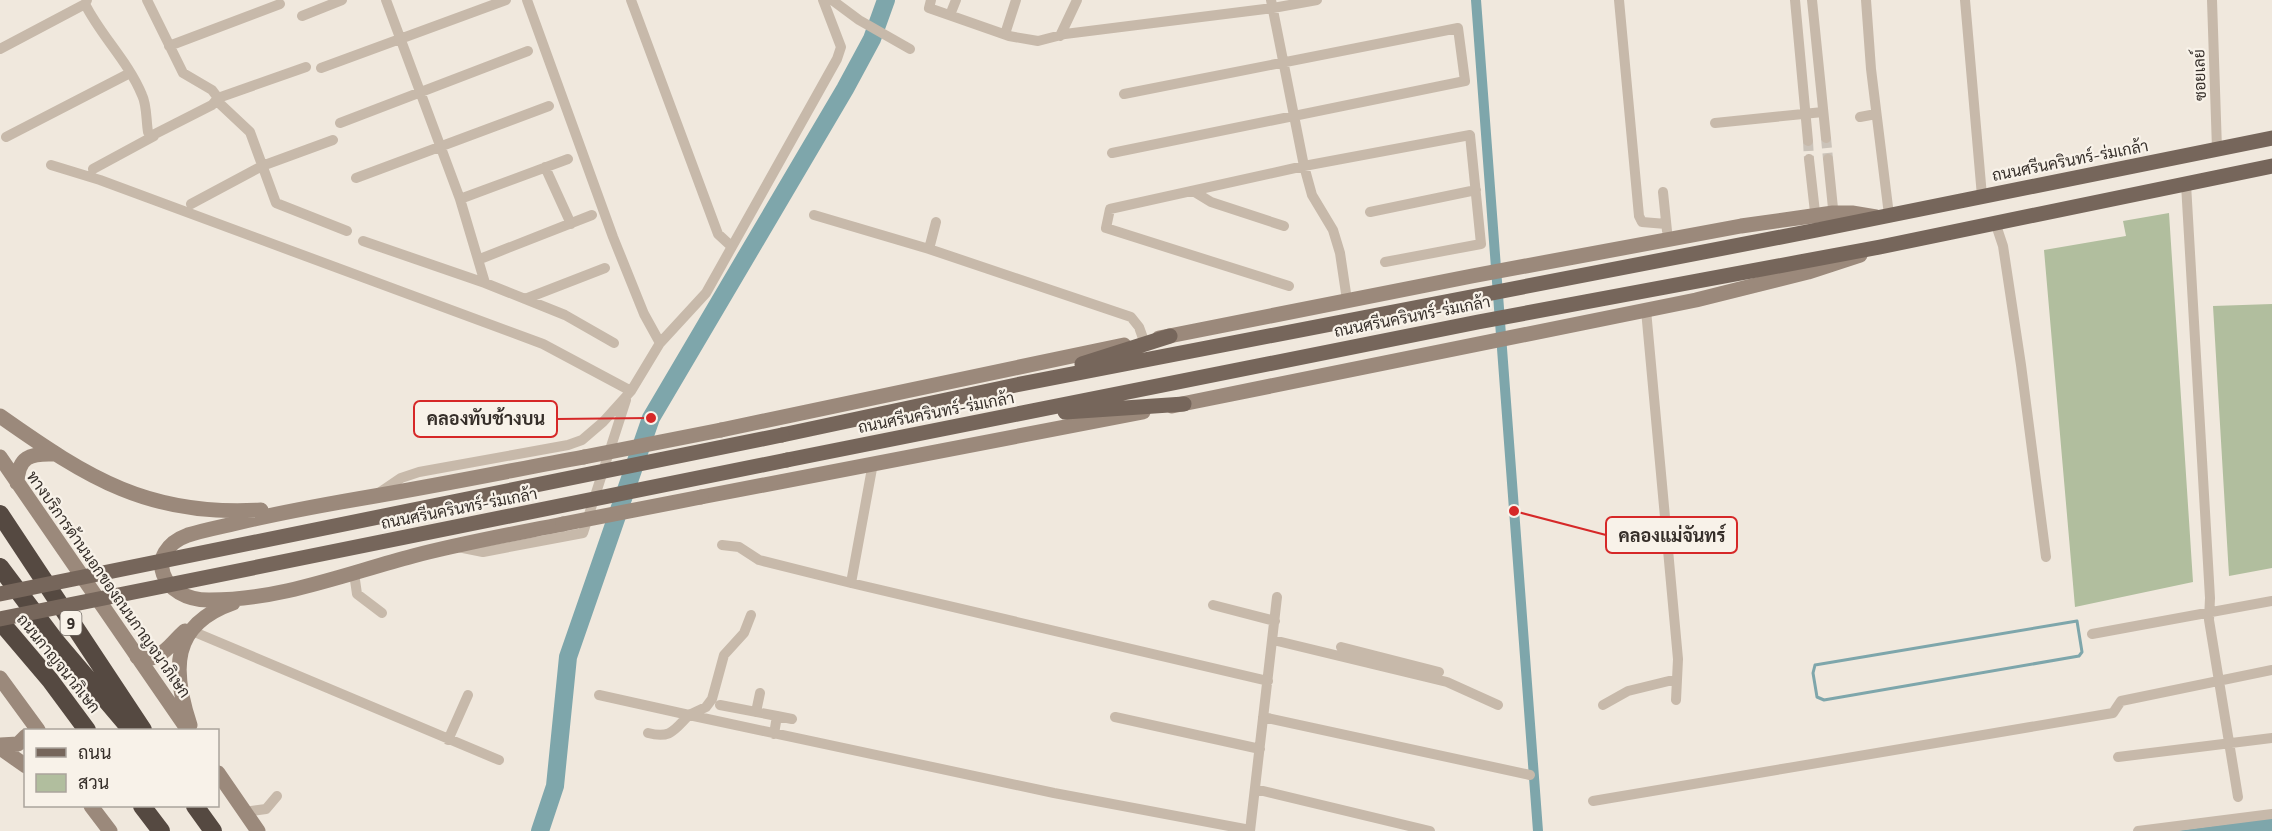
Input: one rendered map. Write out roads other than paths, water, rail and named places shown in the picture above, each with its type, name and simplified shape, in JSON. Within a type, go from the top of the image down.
[{"type":"highway","name":"ถนนกาญจนาภิเษก","points":[[0,514],[142,729]]},
{"type":"highway","name":"ถนนกาญจนาภิเษก","points":[[0,567],[54,639],[131,729]]},
{"type":"highway","name":"ถนนกาญจนาภิเษก","points":[[0,620],[50,680],[86,729]]},
{"type":"highway","points":[[143,807],[161,831]]},
{"type":"highway","points":[[196,807],[213,831]]},
{"type":"main road","name":"ถนนศรีนครินทร์-ร่มเกล้า","points":[[0,594],[782,435],[1016,385],[1525,288],[1816,223],[1882,216],[2272,138]]},
{"type":"main road","name":"ถนนศรีนครินทร์-ร่มเกล้า","points":[[0,620],[1528,312],[1880,247],[2272,166]]},
{"type":"main road","name":"ถนนศรีนครินทร์-ร่มเกล้า","points":[[305,507],[420,488],[721,430],[1144,341],[1523,267],[1667,231],[1816,223]]},
{"type":"main road","name":"ถนนศรีนครินทร์-ร่มเกล้า","points":[[244,599],[288,591],[453,546],[1184,404],[1646,310],[1808,272],[1880,247]]},
{"type":"main road","points":[[1016,385],[1170,336]]},
{"type":"main road","points":[[1003,417],[1184,404]]},
{"type":"main road","points":[[0,416],[54,454],[99,481],[170,505],[215,511],[305,507]]},
{"type":"main road","points":[[17,483],[19,467],[24,459],[36,453],[54,454]]},
{"type":"main road","name":"ทางบริการด้านนอกของถนนกาญจนาภิเษก","points":[[0,458],[189,729]]},
{"type":"main road","points":[[244,599],[194,600],[175,592],[164,576],[163,559],[167,551],[172,544],[189,535],[305,507]]},
{"type":"main road","points":[[137,657],[148,660],[159,657],[184,632],[224,606],[244,599]]},
{"type":"main road","points":[[190,729],[177,670],[181,647],[205,618]]},
{"type":"main road","points":[[0,678],[30,729]]},
{"type":"main road","points":[[0,746],[18,744],[24,738]]},
{"type":"main road","points":[[0,746],[24,764]]},
{"type":"main road","points":[[219,774],[258,831]]},
{"type":"main road","points":[[92,807],[110,831]]},
{"type":"street","points":[[147,0],[183,73],[212,90],[218,100],[250,132],[276,203],[347,231]]},
{"type":"street","points":[[302,15],[342,0]]},
{"type":"street","points":[[386,0],[460,199],[480,259],[485,283]]},
{"type":"street","points":[[321,68],[488,3],[506,0]]},
{"type":"street","points":[[527,0],[613,237],[645,314],[660,343]]},
{"type":"street","points":[[631,0],[718,234],[731,246]]},
{"type":"street","points":[[374,496],[396,481],[419,472],[568,446],[592,432],[629,394],[660,343],[706,293],[731,246],[752,215],[771,174],[841,52],[838,34],[823,0]]},
{"type":"street","points":[[832,0],[859,20],[910,49]]},
{"type":"street","points":[[931,0],[929,8],[1005,34],[1038,41],[1272,4],[1317,0]]},
{"type":"street","points":[[950,15],[956,0]]},
{"type":"street","points":[[1005,34],[1016,0]]},
{"type":"street","points":[[1060,36],[1077,0]]},
{"type":"street","points":[[1619,0],[1639,216],[1642,222],[1667,231],[1663,192]]},
{"type":"street","points":[[1795,0],[1808,141]]},
{"type":"street","points":[[1812,0],[1826,138]]},
{"type":"street","points":[[1866,0],[1882,216]]},
{"type":"street","points":[[1965,0],[1982,196]]},
{"type":"street","name":"ซอยเลย์","points":[[2212,0],[2217,149]]},
{"type":"street","points":[[0,49],[86,2],[94,22],[144,97],[148,132],[154,136]]},
{"type":"street","points":[[169,46],[280,4]]},
{"type":"street","points":[[1272,4],[1304,166],[1312,195],[1335,237],[1347,300]]},
{"type":"street","points":[[1112,153],[1465,81],[1458,27],[1124,94]]},
{"type":"street","points":[[340,123],[528,51]]},
{"type":"street","points":[[93,169],[218,100],[306,68]]},
{"type":"street","points":[[6,137],[130,73]]},
{"type":"street","points":[[356,178],[549,106]]},
{"type":"street","points":[[1715,123],[1823,112]]},
{"type":"street","points":[[1860,117],[1876,114]]},
{"type":"street","points":[[1289,286],[1106,228],[1110,209],[1304,166],[1470,135],[1481,244],[1385,262]]},
{"type":"street","points":[[191,204],[262,166],[333,140]]},
{"type":"street","points":[[460,199],[568,159]]},
{"type":"street","points":[[1809,159],[1816,223]]},
{"type":"street","points":[[1828,159],[1834,220]]},
{"type":"street","points":[[51,165],[122,188],[543,344],[629,394]]},
{"type":"street","points":[[545,167],[571,224]]},
{"type":"street","points":[[2186,184],[2209,612],[2238,797]]},
{"type":"street","points":[[1370,212],[1476,190]]},
{"type":"street","points":[[1193,191],[1211,202],[1284,226]]},
{"type":"street","points":[[814,214],[929,249],[1131,318],[1140,327],[1144,341]]},
{"type":"street","points":[[480,259],[592,215]]},
{"type":"street","points":[[929,249],[936,222]]},
{"type":"street","points":[[1995,222],[2003,246],[2046,557]]},
{"type":"street","points":[[363,241],[485,283],[565,315],[614,343]]},
{"type":"street","points":[[525,299],[605,268]]},
{"type":"street","points":[[1646,310],[1678,659],[1676,700]]},
{"type":"street","points":[[453,546],[483,552],[583,533],[629,394]]},
{"type":"street","points":[[850,583],[873,463]]},
{"type":"street","points":[[419,472],[413,479],[420,488]]},
{"type":"street","points":[[722,545],[739,547],[759,560],[850,583],[1268,681]]},
{"type":"street","points":[[354,573],[357,594],[381,613]]},
{"type":"street","points":[[599,695],[1054,793],[1250,831],[1277,597]]},
{"type":"street","points":[[2092,634],[2272,601]]},
{"type":"street","points":[[1213,605],[1275,621]]},
{"type":"street","points":[[648,733],[664,736],[669,734],[690,715],[706,706],[712,699],[724,655],[744,633],[752,615]]},
{"type":"street","points":[[192,631],[448,740],[499,759]]},
{"type":"street","points":[[1273,640],[1439,672]]},
{"type":"street","points":[[1341,647],[1355,656],[1447,682],[1498,705]]},
{"type":"street","points":[[1593,801],[2113,713],[2121,701],[2272,670]]},
{"type":"street","points":[[1603,705],[1628,691],[1677,680]]},
{"type":"street","points":[[756,712],[760,693]]},
{"type":"street","points":[[448,740],[468,695]]},
{"type":"street","points":[[720,705],[792,719]]},
{"type":"street","points":[[774,734],[777,716]]},
{"type":"street","points":[[1115,717],[1260,749]]},
{"type":"street","points":[[1263,717],[1530,775]]},
{"type":"street","points":[[2118,757],[2272,738]]},
{"type":"street","points":[[1255,789],[1430,831]]},
{"type":"street","points":[[244,812],[266,809],[277,796]]},
{"type":"street","points":[[2138,831],[2272,814]]},
{"type":"water","points":[[2272,818],[2272,831],[2175,831]]},
{"type":"waterway","points":[[540,831],[555,786],[568,657],[651,418],[845,89],[872,39],[886,0]]},
{"type":"waterway","points":[[1476,0],[1538,831]]},
{"type":"waterway","points":[[2077,621],[2082,652],[2079,656],[1824,700],[1817,697],[1813,673],[1815,665],[2077,621]]},
{"type":"tunnel","points":[[1826,138],[1828,159]]},
{"type":"tunnel","points":[[1808,141],[1809,159]]},
{"type":"place","name":"คลองทับช้างบน","points":[[651,418]]},
{"type":"place","name":"คลองแม่จันทร์","points":[[1514,511]]}]
